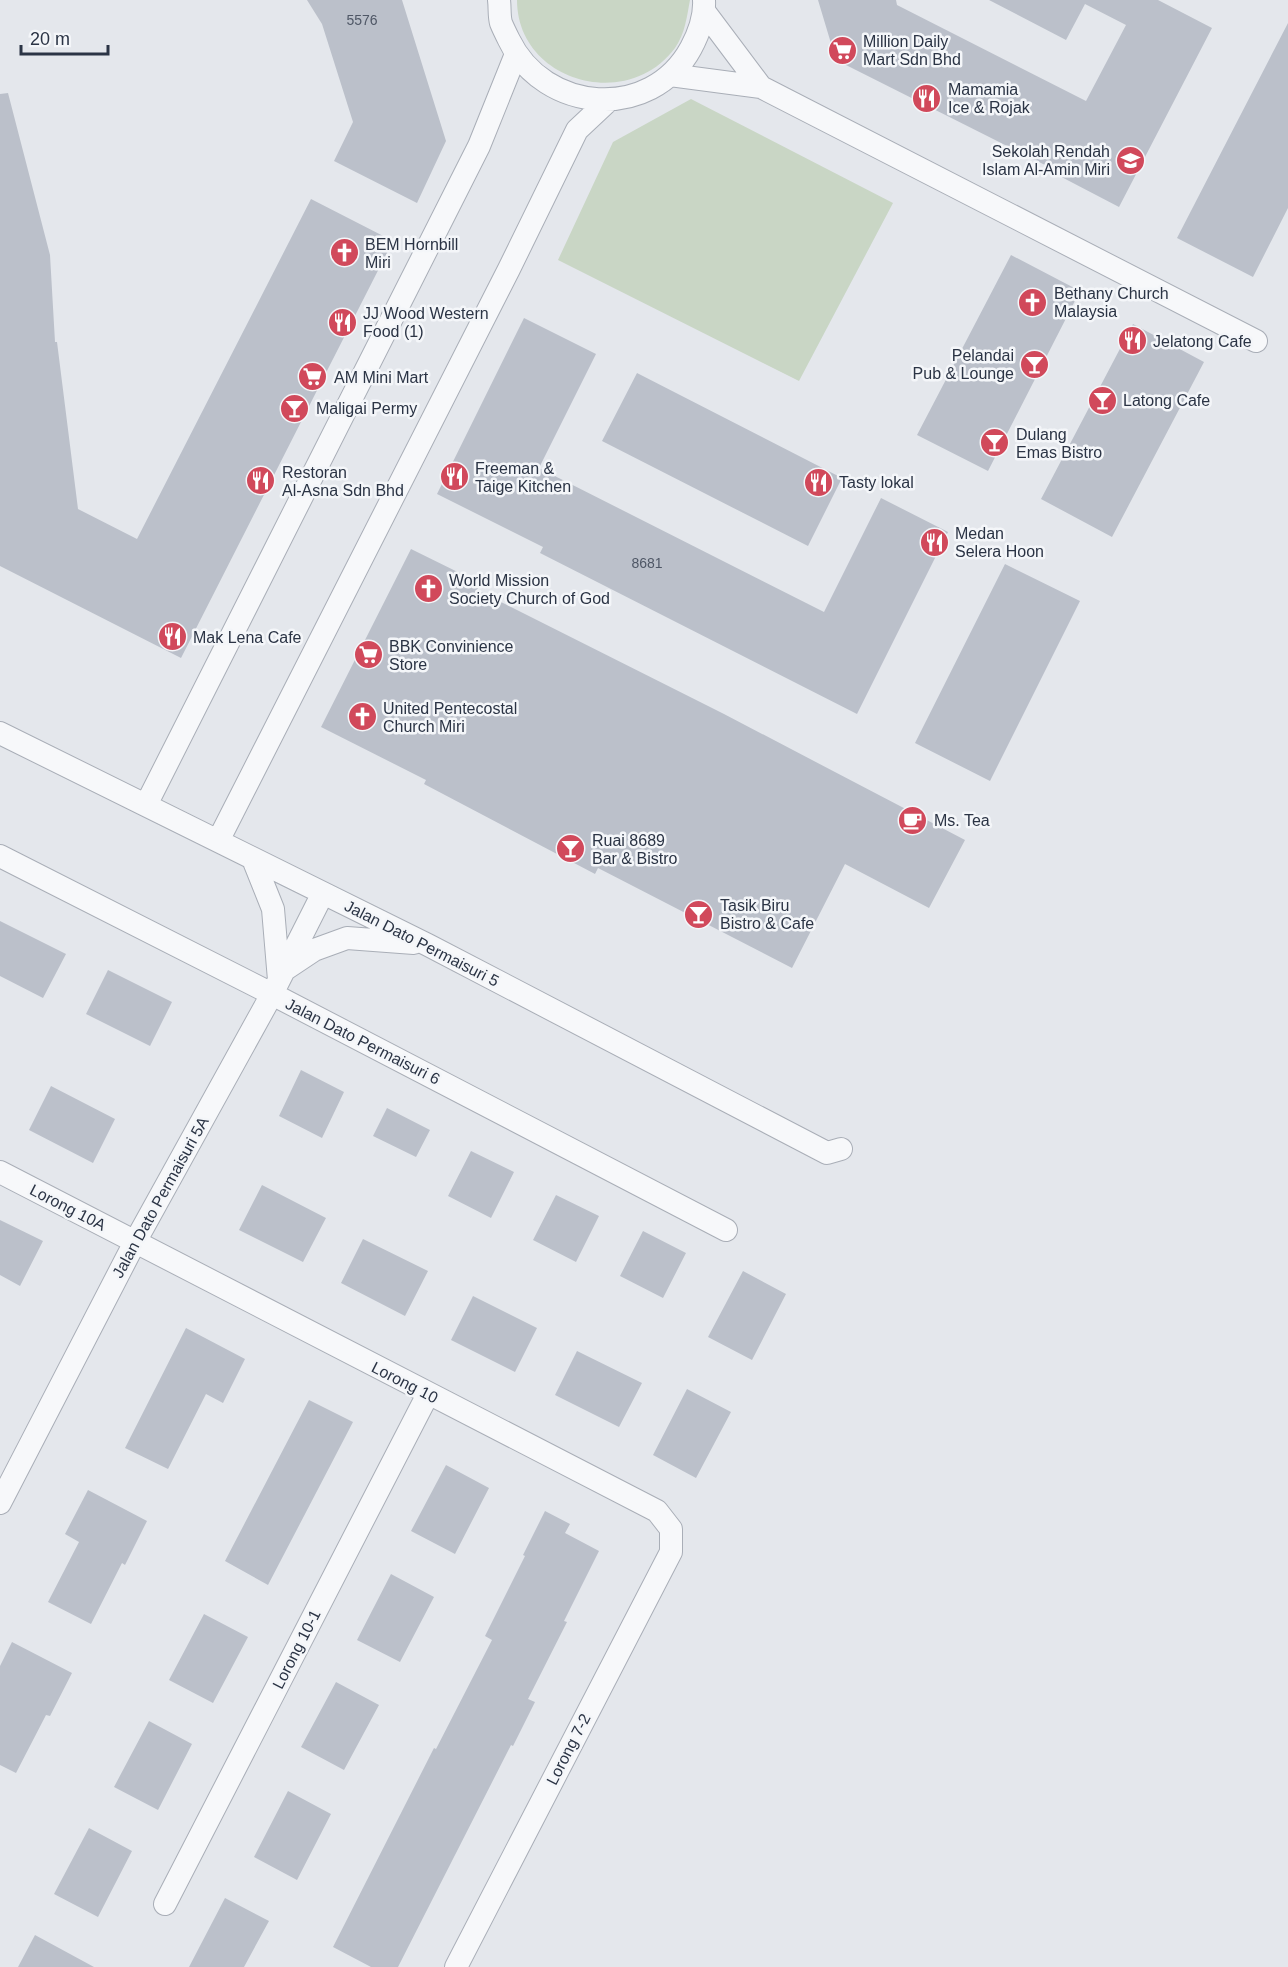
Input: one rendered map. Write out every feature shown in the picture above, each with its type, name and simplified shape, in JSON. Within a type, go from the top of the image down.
[{"type":"street","points":[[499,0],[501,23],[516,54],[541,80],[573,96],[609,100],[641,92],[670,75],[686,57],[698,35],[704,5]]},
{"type":"street","points":[[704,5],[761,87]]},
{"type":"street","points":[[146,806],[479,146],[516,54]]},
{"type":"street","points":[[670,75],[761,87],[1256,341]]},
{"type":"street","points":[[218,841],[509,269],[577,130],[609,100]]},
{"type":"street","name":"Jalan Dato Permaisuri 5","points":[[0,733],[428,945],[827,1154],[842,1149]]},
{"type":"street","name":"Jalan Dato Permaisuri 6","points":[[0,856],[279,981],[726,1230]]},
{"type":"street","points":[[254,859],[273,909],[279,981]]},
{"type":"street","name":"Jalan Dato Permaisuri 5A","points":[[1,1498],[135,1242],[279,981],[323,893]]},
{"type":"street","points":[[279,981],[314,950],[346,938],[428,945]]},
{"type":"street","name":"Lorong 10A","points":[[0,1172],[135,1242]]},
{"type":"street","name":"Lorong 10","points":[[135,1242],[657,1511],[671,1529]]},
{"type":"street","name":"Lorong 10-1","points":[[165,1904],[428,1394]]},
{"type":"street","name":"Lorong 7-2","points":[[456,1967],[671,1552],[671,1529]]},
{"type":"green space","points":[[517,0],[690,0],[685,25],[675,48],[654,68],[630,79],[604,83],[578,79],[554,68],[535,51],[522,28]]},
{"type":"green space","points":[[691,99],[893,203],[799,381],[558,260],[613,142]]},
{"type":"building","points":[[307,0],[402,0],[446,141],[417,203],[334,161],[353,122],[322,24]]},
{"type":"building","points":[[818,0],[896,0],[897,5],[1086,101],[1126,25],[1085,4],[1066,40],[989,0],[1158,0],[1212,28],[1119,207],[1050,171],[1051,168],[836,60]]},
{"type":"building","points":[[1288,23],[1288,208],[1253,277],[1177,238]]},
{"type":"building","points":[[8,93],[50,255],[55,342],[57,342],[78,509],[137,539],[311,199],[393,241],[181,658],[0,566],[0,94]]},
{"type":"building","points":[[1011,255],[1080,291],[988,471],[917,435]]},
{"type":"building","points":[[524,318],[596,354],[539,468],[824,612],[881,498],[948,532],[857,714],[540,553],[543,547],[437,494]]},
{"type":"building","points":[[1133,324],[1204,362],[1112,537],[1041,499]]},
{"type":"building","points":[[637,373],[842,478],[808,546],[602,441]]},
{"type":"building","points":[[411,549],[480,583],[477,590],[724,714],[965,840],[929,908],[845,864],[792,968],[598,868],[595,874],[424,784],[426,780],[321,727]]},
{"type":"building","points":[[1005,564],[1080,601],[990,781],[915,743]]},
{"type":"building","points":[[0,921],[66,954],[43,998],[0,976]]},
{"type":"building","points":[[108,970],[172,1002],[150,1046],[86,1014]]},
{"type":"building","points":[[301,1070],[344,1092],[322,1138],[279,1116]]},
{"type":"building","points":[[51,1086],[115,1119],[93,1163],[29,1130]]},
{"type":"building","points":[[387,1108],[430,1130],[416,1157],[373,1136]]},
{"type":"building","points":[[471,1151],[514,1172],[491,1218],[448,1196]]},
{"type":"building","points":[[262,1185],[326,1218],[303,1262],[239,1230]]},
{"type":"building","points":[[556,1195],[599,1216],[576,1262],[533,1240]]},
{"type":"building","points":[[0,1220],[43,1241],[20,1286],[0,1275]]},
{"type":"building","points":[[643,1231],[686,1253],[663,1298],[620,1276]]},
{"type":"building","points":[[363,1239],[428,1271],[405,1316],[341,1283]]},
{"type":"building","points":[[743,1271],[786,1294],[752,1360],[708,1337]]},
{"type":"building","points":[[473,1296],[537,1328],[515,1372],[451,1340]]},
{"type":"building","points":[[186,1328],[245,1359],[223,1403],[206,1394],[168,1469],[125,1448]]},
{"type":"building","points":[[577,1351],[642,1383],[619,1427],[555,1395]]},
{"type":"building","points":[[687,1389],[731,1412],[696,1478],[653,1455]]},
{"type":"building","points":[[309,1400],[353,1422],[268,1585],[225,1561]]},
{"type":"building","points":[[446,1465],[489,1488],[455,1554],[411,1531]]},
{"type":"building","points":[[88,1490],[147,1521],[125,1565],[122,1563],[91,1624],[48,1602],[79,1542],[65,1534]]},
{"type":"building","points":[[545,1511],[570,1524],[565,1533],[599,1551],[564,1621],[567,1622],[528,1699],[535,1702],[398,1967],[371,1967],[333,1947],[434,1748],[436,1749],[492,1640],[485,1636]]},
{"type":"building","points":[[391,1574],[434,1597],[400,1662],[357,1640]]},
{"type":"building","points":[[204,1614],[248,1637],[213,1703],[169,1680]]},
{"type":"building","points":[[12,1642],[72,1673],[50,1716],[46,1715],[16,1773],[0,1765],[0,1666]]},
{"type":"building","points":[[336,1682],[379,1705],[344,1770],[301,1747]]},
{"type":"building","points":[[149,1721],[192,1744],[158,1810],[114,1787]]},
{"type":"building","points":[[288,1791],[331,1814],[297,1880],[254,1857]]},
{"type":"building","points":[[89,1828],[132,1851],[98,1917],[54,1894]]},
{"type":"building","points":[[225,1898],[269,1921],[244,1967],[189,1967]]},
{"type":"building","points":[[35,1935],[94,1967],[18,1967]]},
{"type":"place","name":"Million Daily Mart Sdn Bhd","points":[[842,50]]},
{"type":"place","name":"Mamamia Ice & Rojak","points":[[927,98]]},
{"type":"place","name":"Sekolah Rendah Islam Al-Amin Miri","points":[[1131,160]]},
{"type":"place","name":"BEM Hornbill Miri","points":[[344,253]]},
{"type":"place","name":"Bethany Church Malaysia","points":[[1033,302]]},
{"type":"place","name":"JJ Wood Western Food (1)","points":[[342,322]]},
{"type":"place","name":"Jelatong Cafe","points":[[1132,341]]},
{"type":"place","name":"Pelandai Pub & Lounge","points":[[1035,364]]},
{"type":"place","name":"AM Mini Mart","points":[[313,377]]},
{"type":"place","name":"Latong Cafe","points":[[1102,400]]},
{"type":"place","name":"Maligai Permy","points":[[295,408]]},
{"type":"place","name":"Dulang Emas Bistro","points":[[995,443]]},
{"type":"place","name":"Freeman & Taige Kitchen","points":[[454,477]]},
{"type":"place","name":"Restoran Al-Asna Sdn Bhd","points":[[261,481]]},
{"type":"place","name":"Tasty lokal","points":[[818,482]]},
{"type":"place","name":"Medan Selera Hoon","points":[[934,542]]},
{"type":"place","name":"World Mission Society Church of God","points":[[428,589]]},
{"type":"place","name":"Mak Lena Cafe","points":[[172,637]]},
{"type":"place","name":"BBK Convinience Store","points":[[368,655]]},
{"type":"place","name":"United Pentecostal Church Miri","points":[[362,717]]},
{"type":"place","name":"Ms. Tea","points":[[913,820]]},
{"type":"place","name":"Ruai 8689 Bar & Bistro","points":[[571,849]]},
{"type":"place","name":"Tasik Biru Bistro & Cafe","points":[[699,914]]}]
